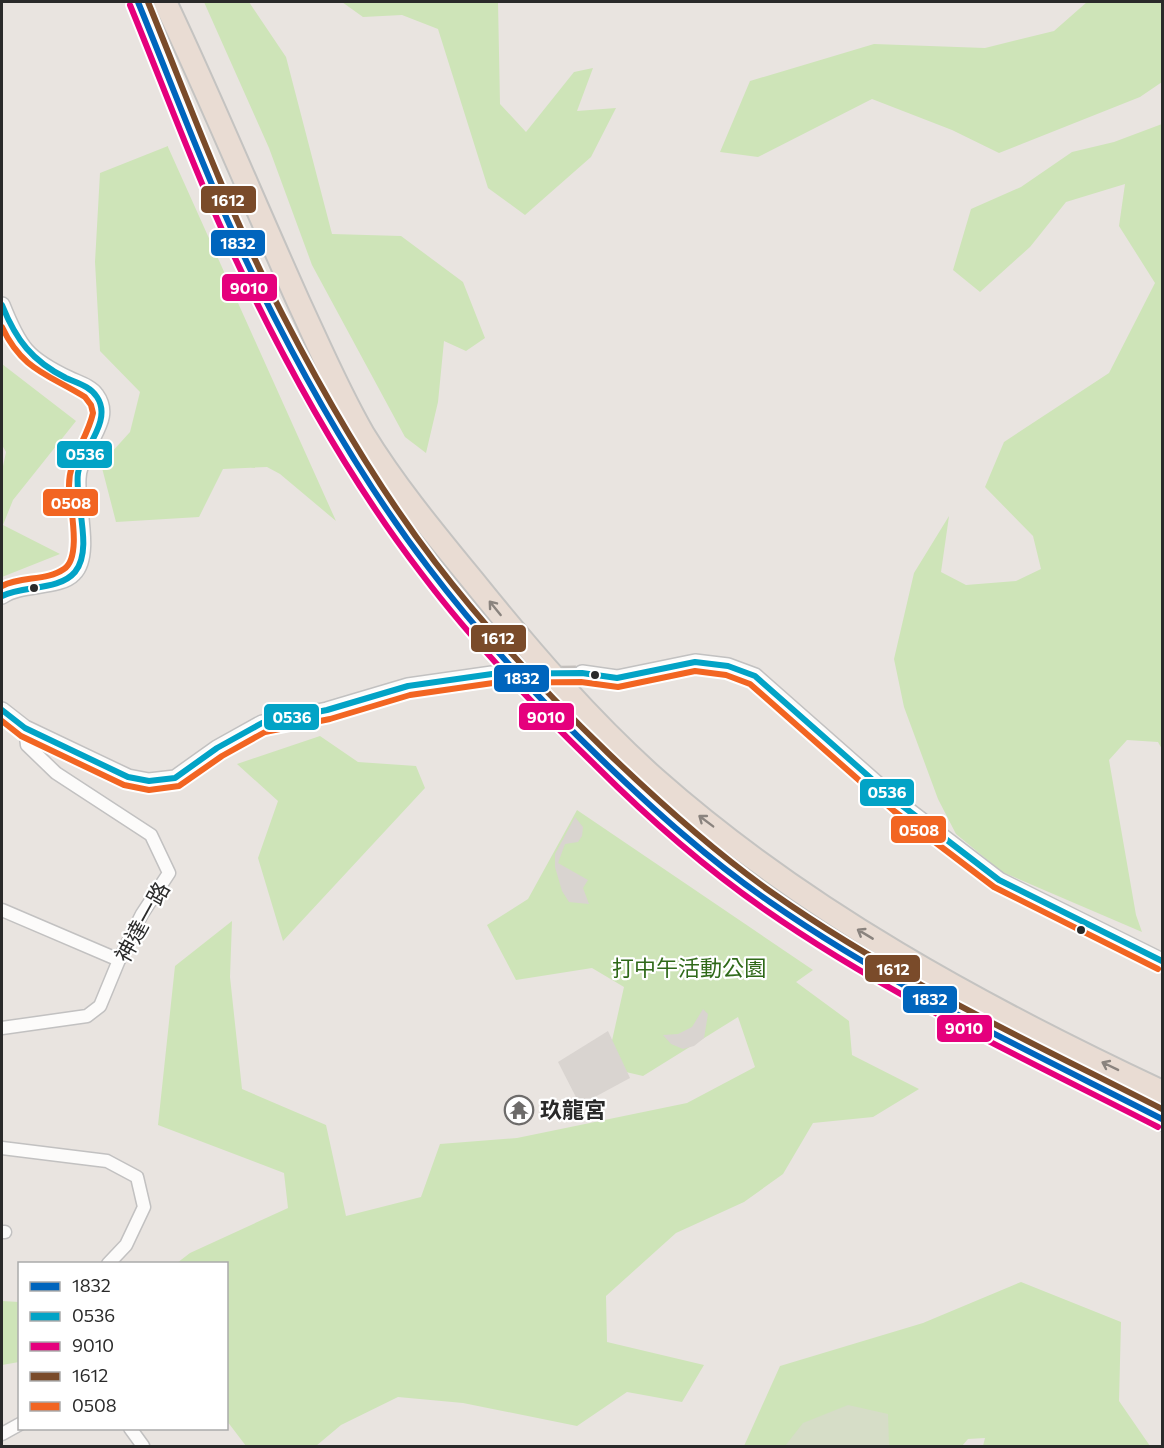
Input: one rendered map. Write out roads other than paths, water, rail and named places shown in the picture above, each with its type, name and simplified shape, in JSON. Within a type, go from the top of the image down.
[{"type":"highway","points":[[138,2],[236,237],[278,324],[346,444],[410,543],[506,660],[628,787],[696,844],[800,923],[944,1008],[1162,1119]]},
{"type":"highway","points":[[165,2],[257,210],[363,434],[465,571],[525,645],[580,706],[654,778],[699,816],[852,926],[946,982],[1162,1092]]},
{"type":"street","points":[[2,305],[22,350],[42,367],[95,392],[103,406],[100,424],[82,460],[78,479],[82,555],[75,573],[61,580],[23,586],[2,596]]},
{"type":"street","points":[[582,673],[617,678],[695,662],[728,666],[755,676],[900,804],[999,880],[1162,961]]},
{"type":"street","points":[[2,710],[26,728],[128,777],[149,781],[175,777],[218,748],[262,723],[327,710],[408,686],[492,674]]},
{"type":"street","name":"神達一路","points":[[2,1028],[87,1016],[100,1006],[119,960],[142,914],[169,873],[152,835],[56,773],[27,745],[26,728]]},
{"type":"street","points":[[2,910],[119,960]]},
{"type":"street","points":[[2,1148],[107,1161],[137,1177],[144,1207],[126,1245],[109,1262]]},
{"type":"street","points":[[2,1434],[18,1425]]},
{"type":"street","points":[[132,1430],[144,1446]]},
{"type":"tunnel","points":[[492,674],[582,673]]},
{"type":"place","name":"玖龍宮","points":[[519,1110]]},
{"type":"park label","name":"打中午活動公園","points":[[689,968]]}]
